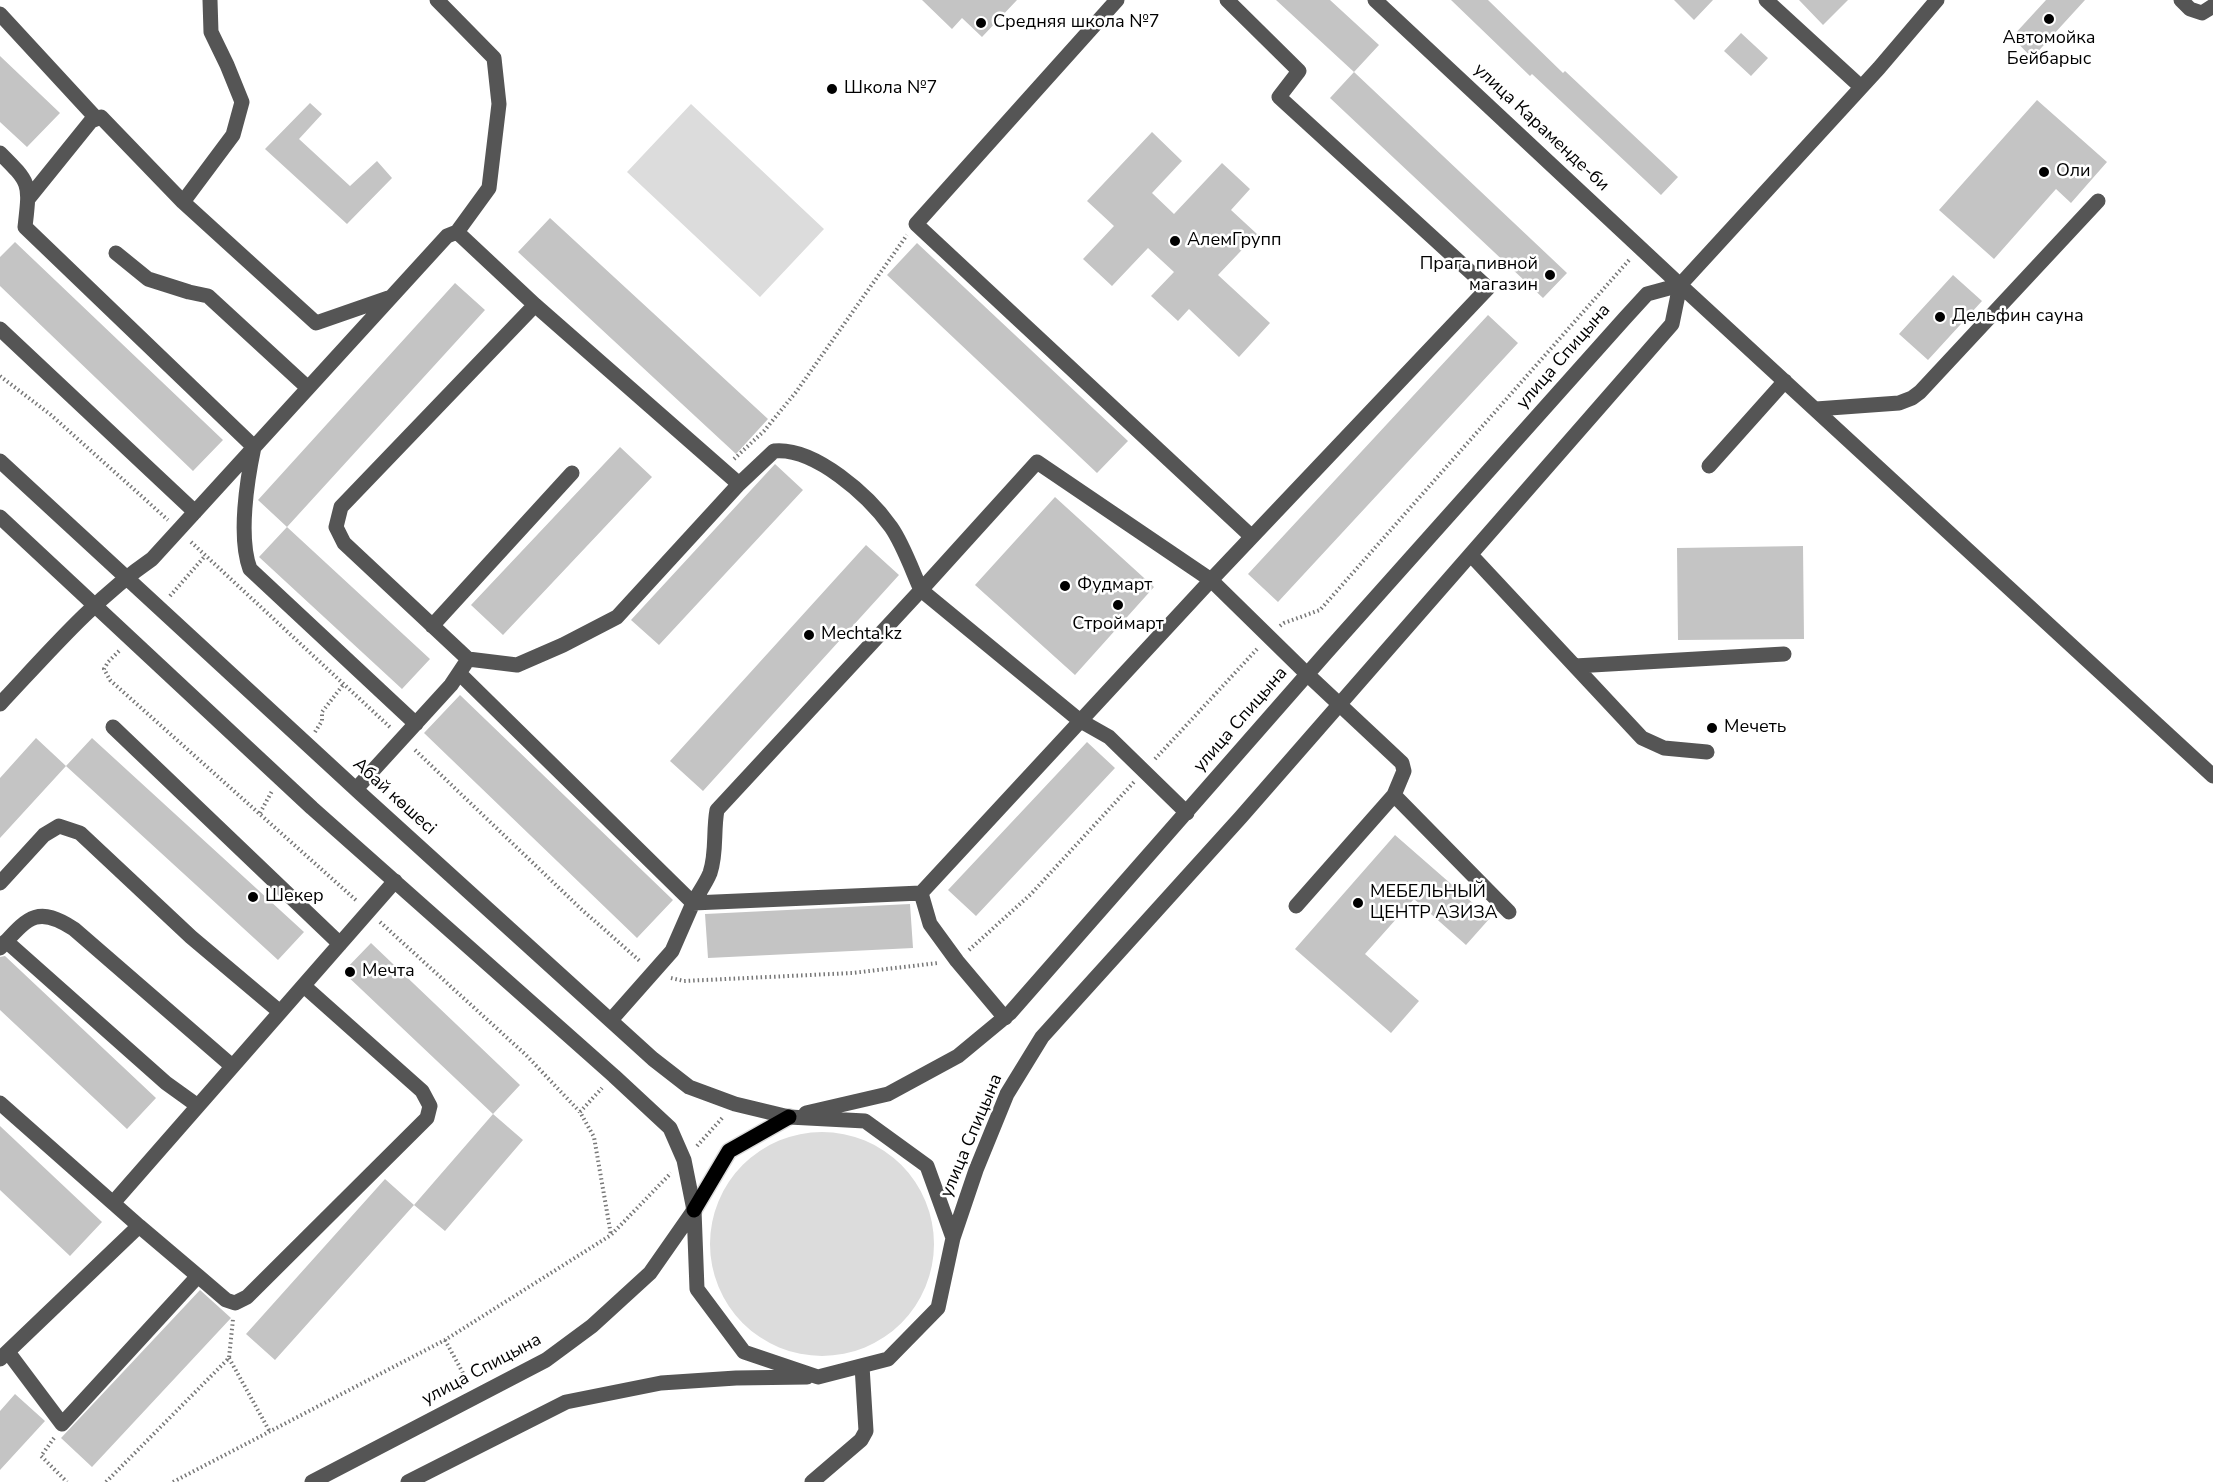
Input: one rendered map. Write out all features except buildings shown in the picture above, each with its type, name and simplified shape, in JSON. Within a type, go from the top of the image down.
[{"type":"main road","points":[[694,1210],[729,1151],[789,1117]]},
{"type":"street","points":[[183,202],[233,135],[242,102],[211,32],[210,0]]},
{"type":"street","points":[[0,704],[93,606],[126,577],[152,559],[447,236],[457,232],[489,188],[499,104],[494,58],[437,0]]},
{"type":"street","points":[[1117,0],[916,224],[1252,537]]},
{"type":"street","points":[[459,673],[693,903],[921,893],[1211,580],[1488,288],[1279,97],[1299,71],[1227,0]]},
{"type":"street","name":"улица Караменде-би","points":[[1375,0],[1680,285],[2213,776]]},
{"type":"street","points":[[1766,0],[1861,87]]},
{"type":"street","points":[[1680,285],[1861,87],[1937,0]]},
{"type":"street","points":[[2181,0],[2190,9],[2202,13],[2213,6]]},
{"type":"street","points":[[0,14],[96,118]]},
{"type":"street","points":[[28,199],[91,121],[101,117],[183,202],[316,323],[391,297]]},
{"type":"street","points":[[0,153],[24,176],[28,187],[25,227],[254,447]]},
{"type":"street","points":[[1816,409],[1899,403],[1912,398],[2098,201]]},
{"type":"street","points":[[457,232],[535,305],[739,484]]},
{"type":"street","points":[[116,253],[148,279],[208,296],[308,388]]},
{"type":"street","name":"улица Спицына","points":[[789,1117],[888,1094],[958,1056],[1005,1018],[1647,294],[1680,285],[1672,324],[1241,817],[1042,1037],[1007,1094],[975,1170],[953,1238],[938,1308],[888,1359],[818,1377]]},
{"type":"street","points":[[535,305],[341,507],[336,528],[344,543],[468,659],[517,665],[563,645],[617,617],[739,484],[774,451],[782,450],[803,455],[849,482],[891,527],[921,590],[1080,720],[1109,737],[1186,813]]},
{"type":"street","points":[[0,329],[195,512]]},
{"type":"street","points":[[1710,466],[1785,381]]},
{"type":"street","points":[[254,447],[247,481],[245,522],[247,562],[250,569],[416,724]]},
{"type":"street","name":"Абай көшесі","points":[[0,461],[306,744],[653,1059],[689,1087],[735,1104],[789,1117],[865,1121],[927,1166],[953,1238]]},
{"type":"street","points":[[611,1020],[672,951],[693,903],[710,874],[715,851],[714,824],[717,810],[1037,462],[1211,580],[1402,763],[1404,771],[1394,795],[1296,906]]},
{"type":"street","points":[[432,626],[572,473]]},
{"type":"street","points":[[0,517],[278,776],[670,1128],[684,1160],[694,1210],[697,1289],[744,1352],[818,1377]]},
{"type":"street","points":[[1471,555],[1642,738],[1664,748],[1707,752]]},
{"type":"street","points":[[1575,666],[1784,654]]},
{"type":"street","points":[[356,789],[451,685],[468,659]]},
{"type":"street","points":[[113,728],[340,944]]},
{"type":"street","points":[[1394,795],[1509,912]]},
{"type":"street","points":[[0,883],[44,835],[59,826],[80,833],[191,937],[280,1012]]},
{"type":"street","points":[[113,1203],[395,882]]},
{"type":"street","points":[[921,893],[930,924],[957,961],[1005,1018]]},
{"type":"street","points":[[198,1106],[166,1083],[3,944],[26,920],[42,915],[57,918],[74,929],[232,1066]]},
{"type":"street","points":[[0,1103],[139,1226],[226,1300],[235,1303],[247,1297],[427,1118],[430,1106],[422,1091],[304,986]]},
{"type":"street","name":"улица Спицына","points":[[312,1482],[546,1360],[592,1326],[650,1273],[694,1210]]},
{"type":"street","points":[[139,1226],[4,1355],[63,1424],[198,1276]]},
{"type":"street","points":[[812,1482],[861,1440],[866,1431],[862,1366]]},
{"type":"street","points":[[408,1482],[566,1402],[661,1383],[736,1378],[818,1377]]},
{"type":"path","points":[[722,470],[764,431],[796,392],[916,224]]},
{"type":"path","points":[[158,608],[205,556]]},
{"type":"path","points":[[306,744],[322,721],[322,712],[343,685]]},
{"type":"path","points":[[260,813],[275,787],[278,776]]},
{"type":"path","points":[[580,1112],[614,1076]]},
{"type":"path","points":[[173,1482],[445,1340],[612,1235],[735,1104]]},
{"type":"path","points":[[235,1303],[230,1358],[270,1432]]},
{"type":"path","points":[[445,1340],[476,1397]]},
{"type":"path","points":[[106,1482],[230,1358]]},
{"type":"path","points":[[63,1424],[41,1456],[67,1482]]},
{"type":"shaded area","points":[[691,104],[824,229],[760,297],[627,172]]},
{"type":"shaded area","points":[[811,1132],[833,1132],[865,1140],[875,1145],[893,1157],[909,1173],[926,1201],[932,1222],[934,1244],[932,1266],[926,1287],[909,1315],[893,1331],[865,1348],[833,1356],[811,1356],[779,1348],[769,1343],[751,1331],[735,1315],[718,1287],[710,1255],[710,1233],[718,1201],[723,1191],[735,1173],[751,1157],[779,1140]]},
{"type":"place","name":"Автомойка Бейбарыс","points":[[2049,19]]},
{"type":"place","name":"Средняя школа №7","points":[[981,23]]},
{"type":"place","name":"Школа №7","points":[[832,89]]},
{"type":"place","name":"Оли","points":[[2044,172]]},
{"type":"place","name":"АлемГрупп","points":[[1175,241]]},
{"type":"place","name":"Прага пивной магазин","points":[[1550,275]]},
{"type":"place","name":"Дельфин сауна","points":[[1940,317]]},
{"type":"place","name":"Фудмарт","points":[[1065,586]]},
{"type":"place","name":"Строймарт","points":[[1118,605]]},
{"type":"place","name":"Mechta.kz","points":[[809,635]]},
{"type":"place","name":"Мечеть","points":[[1712,728]]},
{"type":"place","name":"Шекер","points":[[253,897]]},
{"type":"place","name":"МЕБЕЛЬНЫЙ ЦЕНТР АЗИЗА","points":[[1358,903]]},
{"type":"place","name":"Мечта","points":[[350,972]]}]
